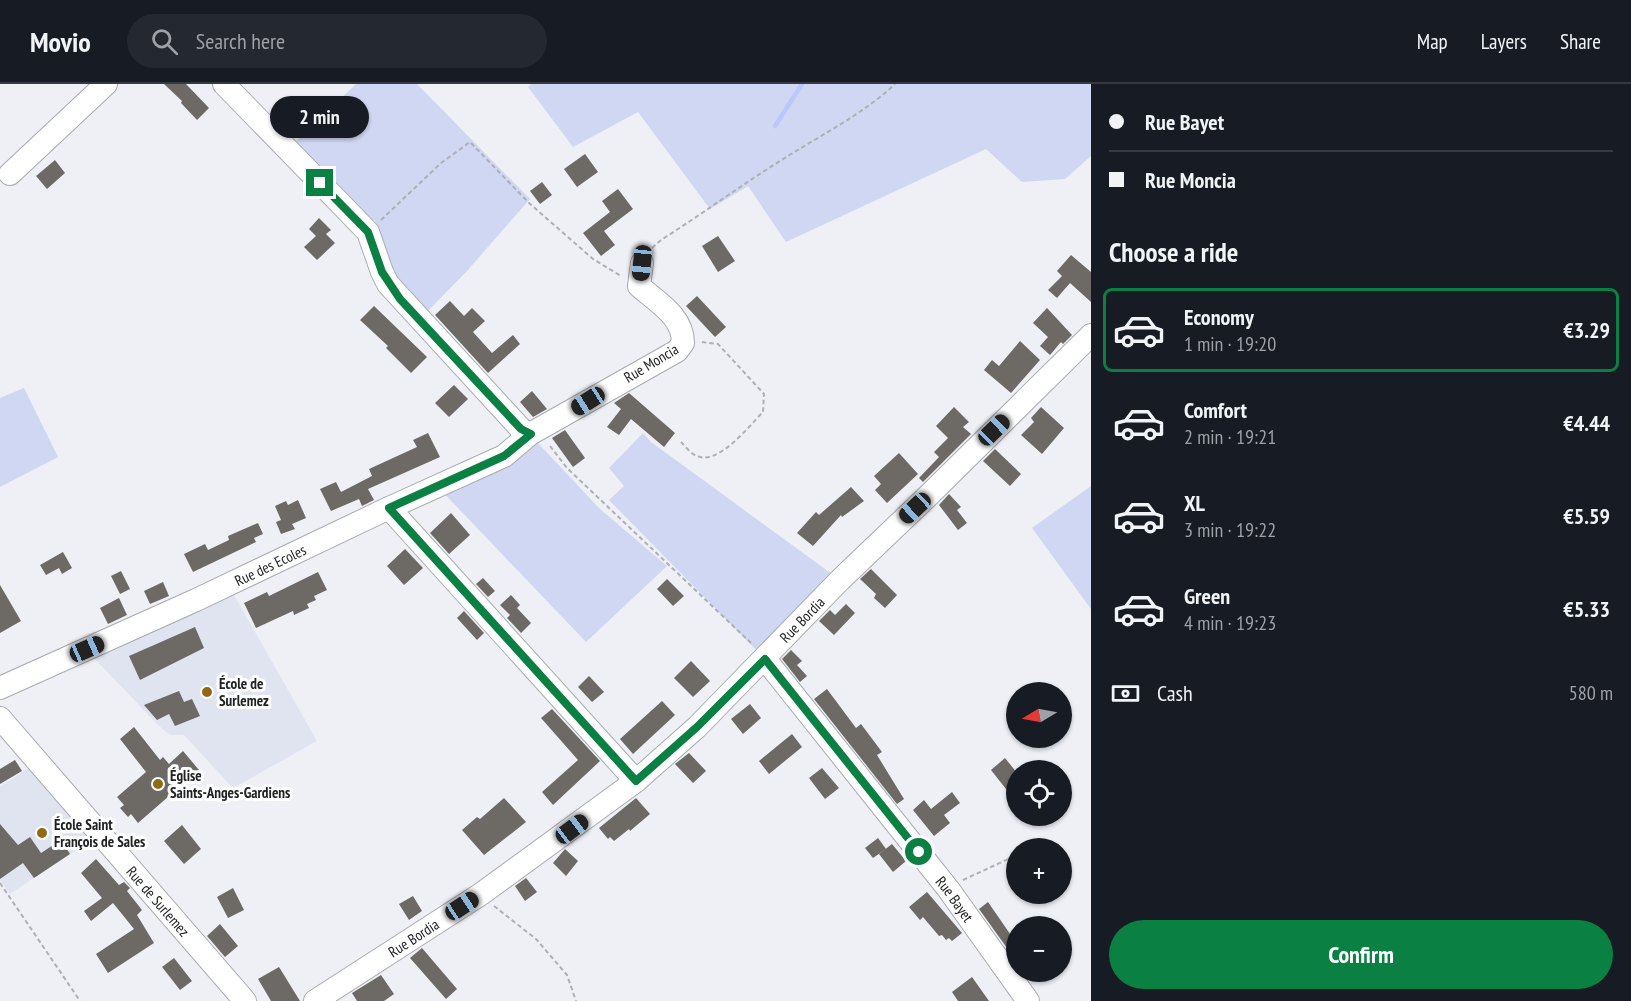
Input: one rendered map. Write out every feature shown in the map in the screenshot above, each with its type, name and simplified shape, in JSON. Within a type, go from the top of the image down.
[{"type":"street","points":[[10,174],[106,84]]},
{"type":"street","points":[[224,84],[368,232],[382,272],[400,299],[521,429],[532,433]]},
{"type":"street","points":[[639,286],[642,263]]},
{"type":"street","name":"Rue Moncia","points":[[532,433],[676,351],[683,343],[683,332],[679,322],[639,286]]},
{"type":"street","name":"Rue Bordia","points":[[315,1001],[481,894],[636,781],[697,727],[840,580],[1091,335]]},
{"type":"street","name":"Rue des Ecoles","points":[[0,688],[196,600],[504,456],[532,433]]},
{"type":"street","points":[[389,508],[636,781]]},
{"type":"street","name":"Rue Bayet","points":[[765,659],[947,887],[1028,1001]]},
{"type":"street","name":"Rue de Surlemez","points":[[0,718],[245,1001]]},
{"type":"path","points":[[642,263],[646,254],[660,241],[850,117],[895,84]]},
{"type":"path","points":[[368,232],[441,163],[470,142],[529,202],[593,259],[639,286]]},
{"type":"path","points":[[681,442],[695,455],[707,459],[723,452],[763,412],[764,394],[718,344],[683,339]]},
{"type":"path","points":[[532,433],[546,441],[567,468],[686,580],[765,659]]},
{"type":"path","points":[[947,887],[1006,860]]},
{"type":"path","points":[[0,884],[80,1001]]},
{"type":"path","points":[[481,894],[536,939],[567,975],[576,1001]]},
{"type":"shaded area","points":[[356,84],[417,84],[530,199],[466,272],[420,319],[389,270],[375,220],[369,225],[292,145]]},
{"type":"shaded area","points":[[531,84],[1091,84],[1091,156],[1065,179],[1022,182],[986,149],[786,242],[748,186],[710,209],[638,112],[573,147],[528,87]]},
{"type":"shaded area","points":[[24,388],[58,457],[0,487],[0,398]]},
{"type":"shaded area","points":[[643,433],[651,442],[840,580],[765,659],[609,500],[624,486],[609,468]]},
{"type":"shaded area","points":[[537,442],[600,509],[667,566],[586,642],[437,486]]},
{"type":"shaded area","points":[[1091,486],[1091,609],[1032,528]]},
{"type":"shaded area","name":"École de Surlemez","points":[[234,595],[317,741],[233,788],[184,735],[170,735],[159,726],[93,657]]},
{"type":"shaded area","name":"École Saint François de Sales","points":[[30,767],[91,840],[10,894],[0,880],[0,787]]},
{"type":"building","points":[[164,84],[186,84],[209,108],[197,120]]},
{"type":"building","points":[[585,154],[598,172],[577,187],[564,169]]},
{"type":"building","points":[[55,160],[65,173],[47,189],[36,176]]},
{"type":"building","points":[[542,182],[552,195],[540,204],[530,191]]},
{"type":"building","points":[[618,189],[633,209],[604,231],[615,245],[601,256],[583,233],[610,212],[602,201]]},
{"type":"building","points":[[319,218],[331,230],[326,234],[335,243],[317,260],[304,247],[316,236],[309,229]]},
{"type":"building","points":[[718,236],[735,261],[718,272],[702,246]]},
{"type":"building","points":[[1071,255],[1091,272],[1091,302],[1070,283],[1057,298],[1048,290],[1062,276],[1057,271]]},
{"type":"building","points":[[697,296],[726,327],[715,337],[686,306]]},
{"type":"building","points":[[450,301],[464,316],[472,308],[485,321],[473,332],[492,353],[513,335],[520,344],[488,373],[435,315]]},
{"type":"building","points":[[374,306],[427,357],[411,373],[386,348],[388,346],[360,320]]},
{"type":"building","points":[[1047,308],[1072,335],[1063,344],[1061,342],[1050,355],[1040,346],[1048,337],[1033,323]]},
{"type":"building","points":[[1020,341],[1040,360],[1011,393],[984,370],[992,360],[999,366]]},
{"type":"building","points":[[454,385],[468,399],[449,417],[435,403]]},
{"type":"building","points":[[532,391],[547,409],[533,417],[520,402]]},
{"type":"building","points":[[629,393],[675,433],[664,447],[631,419],[619,435],[607,427],[621,409],[614,403]]},
{"type":"building","points":[[954,407],[969,422],[963,427],[971,434],[923,482],[919,478],[939,457],[934,452],[948,438],[936,426]]},
{"type":"building","points":[[1041,407],[1064,428],[1042,454],[1021,435],[1034,422],[1031,418]]},
{"type":"building","points":[[565,430],[585,458],[573,467],[552,438]]},
{"type":"building","points":[[428,433],[440,457],[368,489],[374,500],[362,506],[359,499],[331,511],[320,489],[336,482],[341,492],[372,476],[369,469],[417,447],[413,440]]},
{"type":"building","points":[[995,449],[1021,474],[1010,486],[983,461]]},
{"type":"building","points":[[899,453],[918,474],[887,503],[875,490],[881,484],[874,476]]},
{"type":"building","points":[[851,487],[864,501],[842,517],[841,515],[813,546],[797,533],[816,512],[819,515]]},
{"type":"building","points":[[949,494],[961,507],[957,510],[967,523],[958,530],[939,505]]},
{"type":"building","points":[[298,500],[306,518],[292,524],[295,529],[281,534],[276,522],[281,520],[275,506],[286,501],[288,505]]},
{"type":"building","points":[[451,513],[470,535],[449,554],[430,533]]},
{"type":"building","points":[[258,523],[263,534],[254,538],[256,542],[193,572],[184,554],[205,544],[208,550],[229,540],[228,536]]},
{"type":"building","points":[[405,549],[423,568],[404,585],[387,566]]},
{"type":"building","points":[[63,552],[72,568],[62,574],[59,568],[46,575],[40,565]]},
{"type":"building","points":[[871,569],[897,595],[885,608],[874,598],[876,594],[860,579]]},
{"type":"building","points":[[121,571],[130,589],[120,594],[111,576]]},
{"type":"building","points":[[318,572],[327,590],[314,596],[316,600],[307,604],[309,608],[294,615],[293,611],[256,628],[244,603],[267,592],[269,596]]},
{"type":"building","points":[[483,578],[495,591],[488,597],[476,584]]},
{"type":"building","points":[[667,579],[684,596],[673,606],[657,589]]},
{"type":"building","points":[[163,582],[169,596],[150,604],[144,591]]},
{"type":"building","points":[[0,585],[21,621],[0,633]]},
{"type":"building","points":[[511,595],[520,605],[517,608],[531,623],[521,633],[507,618],[510,615],[500,605]]},
{"type":"building","points":[[119,598],[127,615],[108,624],[100,608]]},
{"type":"building","points":[[846,604],[855,613],[834,635],[819,621],[830,610],[835,615]]},
{"type":"building","points":[[464,611],[484,633],[477,640],[457,618]]},
{"type":"building","points":[[195,627],[204,648],[140,680],[129,656]]},
{"type":"building","points":[[791,650],[802,661],[797,665],[807,676],[800,682],[782,659]]},
{"type":"building","points":[[691,661],[710,681],[693,697],[674,678]]},
{"type":"building","points":[[589,676],[604,692],[592,702],[578,687]]},
{"type":"building","points":[[827,689],[856,728],[861,724],[882,752],[877,755],[904,799],[897,804],[814,699]]},
{"type":"building","points":[[179,691],[184,702],[192,699],[200,716],[175,726],[169,714],[157,720],[144,705]]},
{"type":"building","points":[[662,701],[675,715],[633,754],[620,739]]},
{"type":"building","points":[[750,704],[761,718],[743,734],[731,719]]},
{"type":"building","points":[[552,709],[600,761],[553,805],[542,792],[578,760],[541,718]]},
{"type":"building","name":"Église Saints-Anges-Gardiens","points":[[134,727],[160,760],[163,757],[169,764],[183,751],[199,770],[138,823],[131,814],[128,817],[120,808],[124,805],[117,797],[146,772],[120,739]]},
{"type":"building","points":[[792,734],[802,747],[769,774],[759,761]]},
{"type":"building","points":[[689,753],[706,771],[693,783],[675,764]]},
{"type":"building","points":[[1005,758],[1007,760],[1006,789],[991,770]]},
{"type":"building","points":[[15,760],[22,771],[0,784],[0,769]]},
{"type":"building","points":[[822,768],[839,788],[825,799],[809,778]]},
{"type":"building","points":[[952,792],[960,803],[944,815],[950,823],[934,836],[913,810],[924,800],[931,809]]},
{"type":"building","points":[[504,798],[526,822],[484,855],[462,830],[477,817],[480,819]]},
{"type":"building","points":[[636,798],[650,814],[614,841],[610,837],[608,839],[599,828]]},
{"type":"building","points":[[0,824],[18,845],[30,837],[41,853],[61,840],[70,854],[34,878],[23,863],[0,879]]},
{"type":"building","points":[[182,825],[201,849],[184,864],[164,841]]},
{"type":"building","points":[[878,838],[886,849],[873,858],[865,848]]},
{"type":"building","points":[[892,844],[906,861],[893,872],[879,854]]},
{"type":"building","points":[[565,849],[578,861],[566,876],[553,863]]},
{"type":"building","points":[[96,859],[119,885],[124,882],[130,888],[127,891],[142,910],[137,915],[154,943],[108,973],[96,954],[134,929],[113,903],[91,921],[84,911],[102,898],[81,873]]},
{"type":"building","points":[[526,878],[537,892],[525,901],[515,886]]},
{"type":"building","points":[[233,888],[244,910],[228,918],[217,897]]},
{"type":"building","points":[[927,892],[962,933],[952,941],[949,938],[946,940],[942,935],[939,936],[923,917],[920,920],[909,907]]},
{"type":"building","points":[[413,896],[422,911],[409,920],[399,904]]},
{"type":"building","points":[[988,902],[1006,928],[1006,947],[979,909]]},
{"type":"building","points":[[220,924],[238,946],[225,957],[207,936]]},
{"type":"building","points":[[422,948],[457,989],[446,999],[410,958]]},
{"type":"building","points":[[174,958],[192,981],[180,990],[162,967]]},
{"type":"building","points":[[279,967],[300,1001],[271,1001],[258,979]]},
{"type":"building","points":[[381,975],[394,994],[384,1001],[357,1001],[352,993]]},
{"type":"building","points":[[972,977],[989,1001],[958,1001],[952,992]]},
{"type":"waterway","points":[[775,126],[802,84]]},
{"type":"place","name":"École de Surlemez","points":[[207,692]]},
{"type":"place","name":"Église Saints-Anges-Gardiens","points":[[158,784]]},
{"type":"place","name":"École Saint François de Sales","points":[[42,833]]},
{"type":"route","points":[[320,183],[368,232],[382,272],[400,299],[521,429],[531,434],[504,456],[389,508],[636,781],[697,727],[765,659],[919,852]]}]
